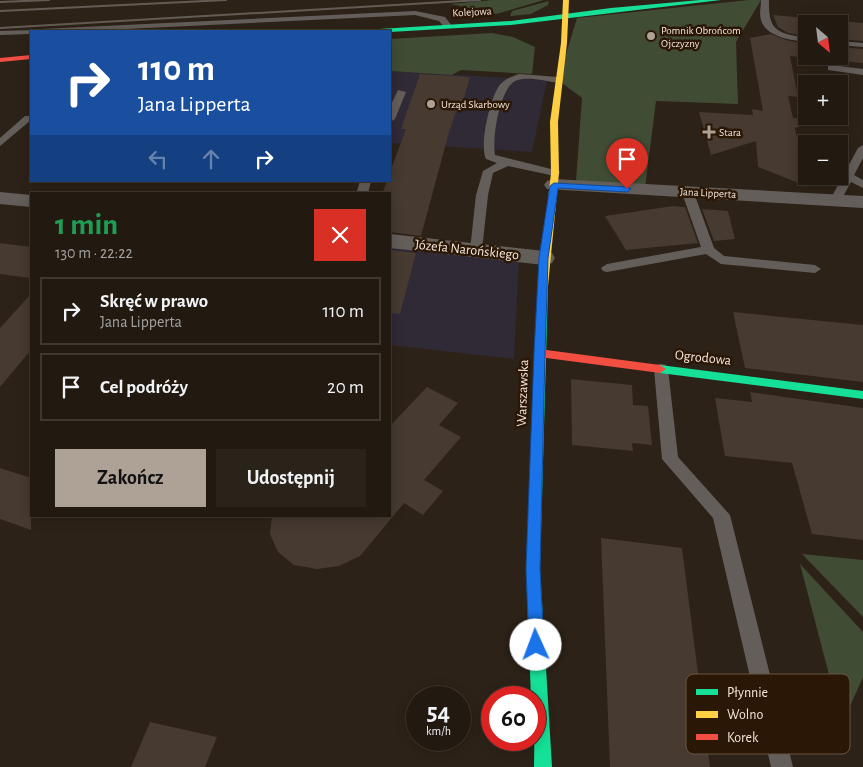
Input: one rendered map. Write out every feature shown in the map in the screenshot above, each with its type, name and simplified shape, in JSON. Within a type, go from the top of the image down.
[{"type":"main road","name":"Warszawska","points":[[538,686],[533,569],[539,353],[544,258],[555,179],[554,122],[566,0]]},
{"type":"main road","name":"Kolejowa","points":[[391,30],[511,23],[611,10],[718,0]]},
{"type":"main road","points":[[0,60],[30,57]]},
{"type":"main road","name":"Ogrodowa","points":[[539,353],[863,395]]},
{"type":"main road","name":"Warszawska","points":[[532,758],[535,751]]},
{"type":"main road","name":"Warszawska","points":[[541,751],[543,767]]},
{"type":"street","name":"Jana Lipperta","points":[[555,179],[688,193],[863,202]]},
{"type":"street","points":[[0,198],[30,201]]},
{"type":"street","name":"Józefa Narońskiego","points":[[391,241],[544,258]]},
{"type":"lane","points":[[765,0],[765,20],[770,27],[778,33],[798,38]]},
{"type":"lane","points":[[62,30],[416,13],[442,18],[448,26]]},
{"type":"lane","points":[[0,33],[30,32]]},
{"type":"lane","points":[[848,44],[863,45]]},
{"type":"lane","points":[[831,68],[863,72]]},
{"type":"lane","points":[[555,179],[519,163],[505,163],[490,157],[489,151],[499,94],[509,80],[519,77],[558,80]]},
{"type":"lane","points":[[391,116],[401,92]]},
{"type":"lane","points":[[0,143],[28,118]]},
{"type":"lane","points":[[836,200],[863,148]]},
{"type":"lane","points":[[476,250],[482,195],[488,171],[505,163]]},
{"type":"lane","points":[[849,177],[863,185]]},
{"type":"lane","points":[[688,193],[708,250],[720,260],[816,269]]},
{"type":"lane","points":[[607,268],[708,250]]},
{"type":"lane","points":[[661,369],[670,459],[721,515],[759,674]]},
{"type":"lane","points":[[779,754],[782,767]]},
{"type":"shaded area","points":[[391,71],[547,80],[532,152],[391,143]]},
{"type":"shaded area","points":[[391,247],[519,260],[514,359],[391,345]]},
{"type":"green space","points":[[492,0],[544,0],[496,14],[451,4]]},
{"type":"green space","points":[[761,0],[736,42],[738,104],[656,101],[645,188],[576,181],[582,98],[558,80],[577,18]]},
{"type":"green space","points":[[549,1],[548,5],[531,14],[510,16],[512,11]]},
{"type":"green space","points":[[492,33],[513,37],[535,47],[532,74],[461,70],[452,75],[391,71],[391,39]]},
{"type":"green space","points":[[802,554],[863,560],[863,617]]},
{"type":"green space","points":[[800,564],[863,632],[863,677],[850,706],[850,674],[829,674]]},
{"type":"building","points":[[773,15],[798,17],[798,35],[788,33],[778,27]]},
{"type":"building","points":[[848,22],[863,23],[863,41],[848,40]]},
{"type":"building","points":[[771,34],[798,42],[798,57],[790,56],[798,97],[788,96],[793,118],[798,118],[798,125],[804,125],[795,128],[798,144],[798,183],[758,167],[756,141],[711,155],[699,112],[753,115],[752,109],[763,111],[750,38]]},
{"type":"building","points":[[848,48],[863,49],[863,63],[848,62]]},
{"type":"building","points":[[420,74],[470,77],[460,112],[456,112],[449,132],[421,236],[391,232],[391,192],[383,192],[387,182],[391,182],[391,169],[406,129],[401,129]]},
{"type":"building","points":[[673,206],[685,207],[698,243],[626,250],[605,216]]},
{"type":"building","points":[[702,209],[728,211],[735,239],[714,241]]},
{"type":"building","points":[[0,243],[30,247],[30,278],[0,274]]},
{"type":"building","points":[[391,250],[416,253],[400,314],[391,313]]},
{"type":"building","points":[[30,295],[30,351],[0,387],[0,328]]},
{"type":"building","points":[[733,312],[863,325],[863,382],[745,368]]},
{"type":"building","points":[[571,379],[632,385],[633,405],[648,406],[652,445],[632,443],[633,451],[572,445]]},
{"type":"building","points":[[427,387],[458,403],[439,425],[461,437],[424,480],[443,491],[423,515],[404,503],[360,556],[339,566],[317,569],[294,565],[278,552],[270,534],[272,517],[391,517],[391,425]]},
{"type":"building","points":[[750,392],[863,408],[863,540],[812,534],[792,463],[725,456],[715,398],[752,402]]},
{"type":"building","points":[[0,468],[30,478],[31,530],[0,519]]},
{"type":"building","points":[[601,538],[682,548],[698,674],[686,674],[686,754],[708,754],[710,767],[610,767]]},
{"type":"building","points":[[150,722],[217,737],[205,767],[131,767]]},
{"type":"railway","points":[[0,2],[49,0]]},
{"type":"railway","points":[[0,11],[226,0]]},
{"type":"railway","points":[[0,28],[480,0]]},
{"type":"traffic: fast","points":[[391,30],[511,23],[611,10],[718,0]]},
{"type":"traffic: fast","points":[[543,286],[533,569],[543,767]]},
{"type":"traffic: fast","points":[[660,369],[863,395]]},
{"type":"traffic: slow","points":[[543,286],[555,173],[554,122],[564,43],[566,0]]},
{"type":"traffic: jam","points":[[0,60],[30,57]]},
{"type":"traffic: jam","points":[[539,353],[660,369]]},
{"type":"place","name":"Pomnik Obrońcom Ojczyzny","points":[[651,36]]},
{"type":"place","name":"Urząd Skarbowy","points":[[431,104]]},
{"type":"place","name":"Stara","points":[[709,132]]},
{"type":"route","points":[[536,645],[533,569],[539,353],[544,258],[554,186],[627,189]]}]
